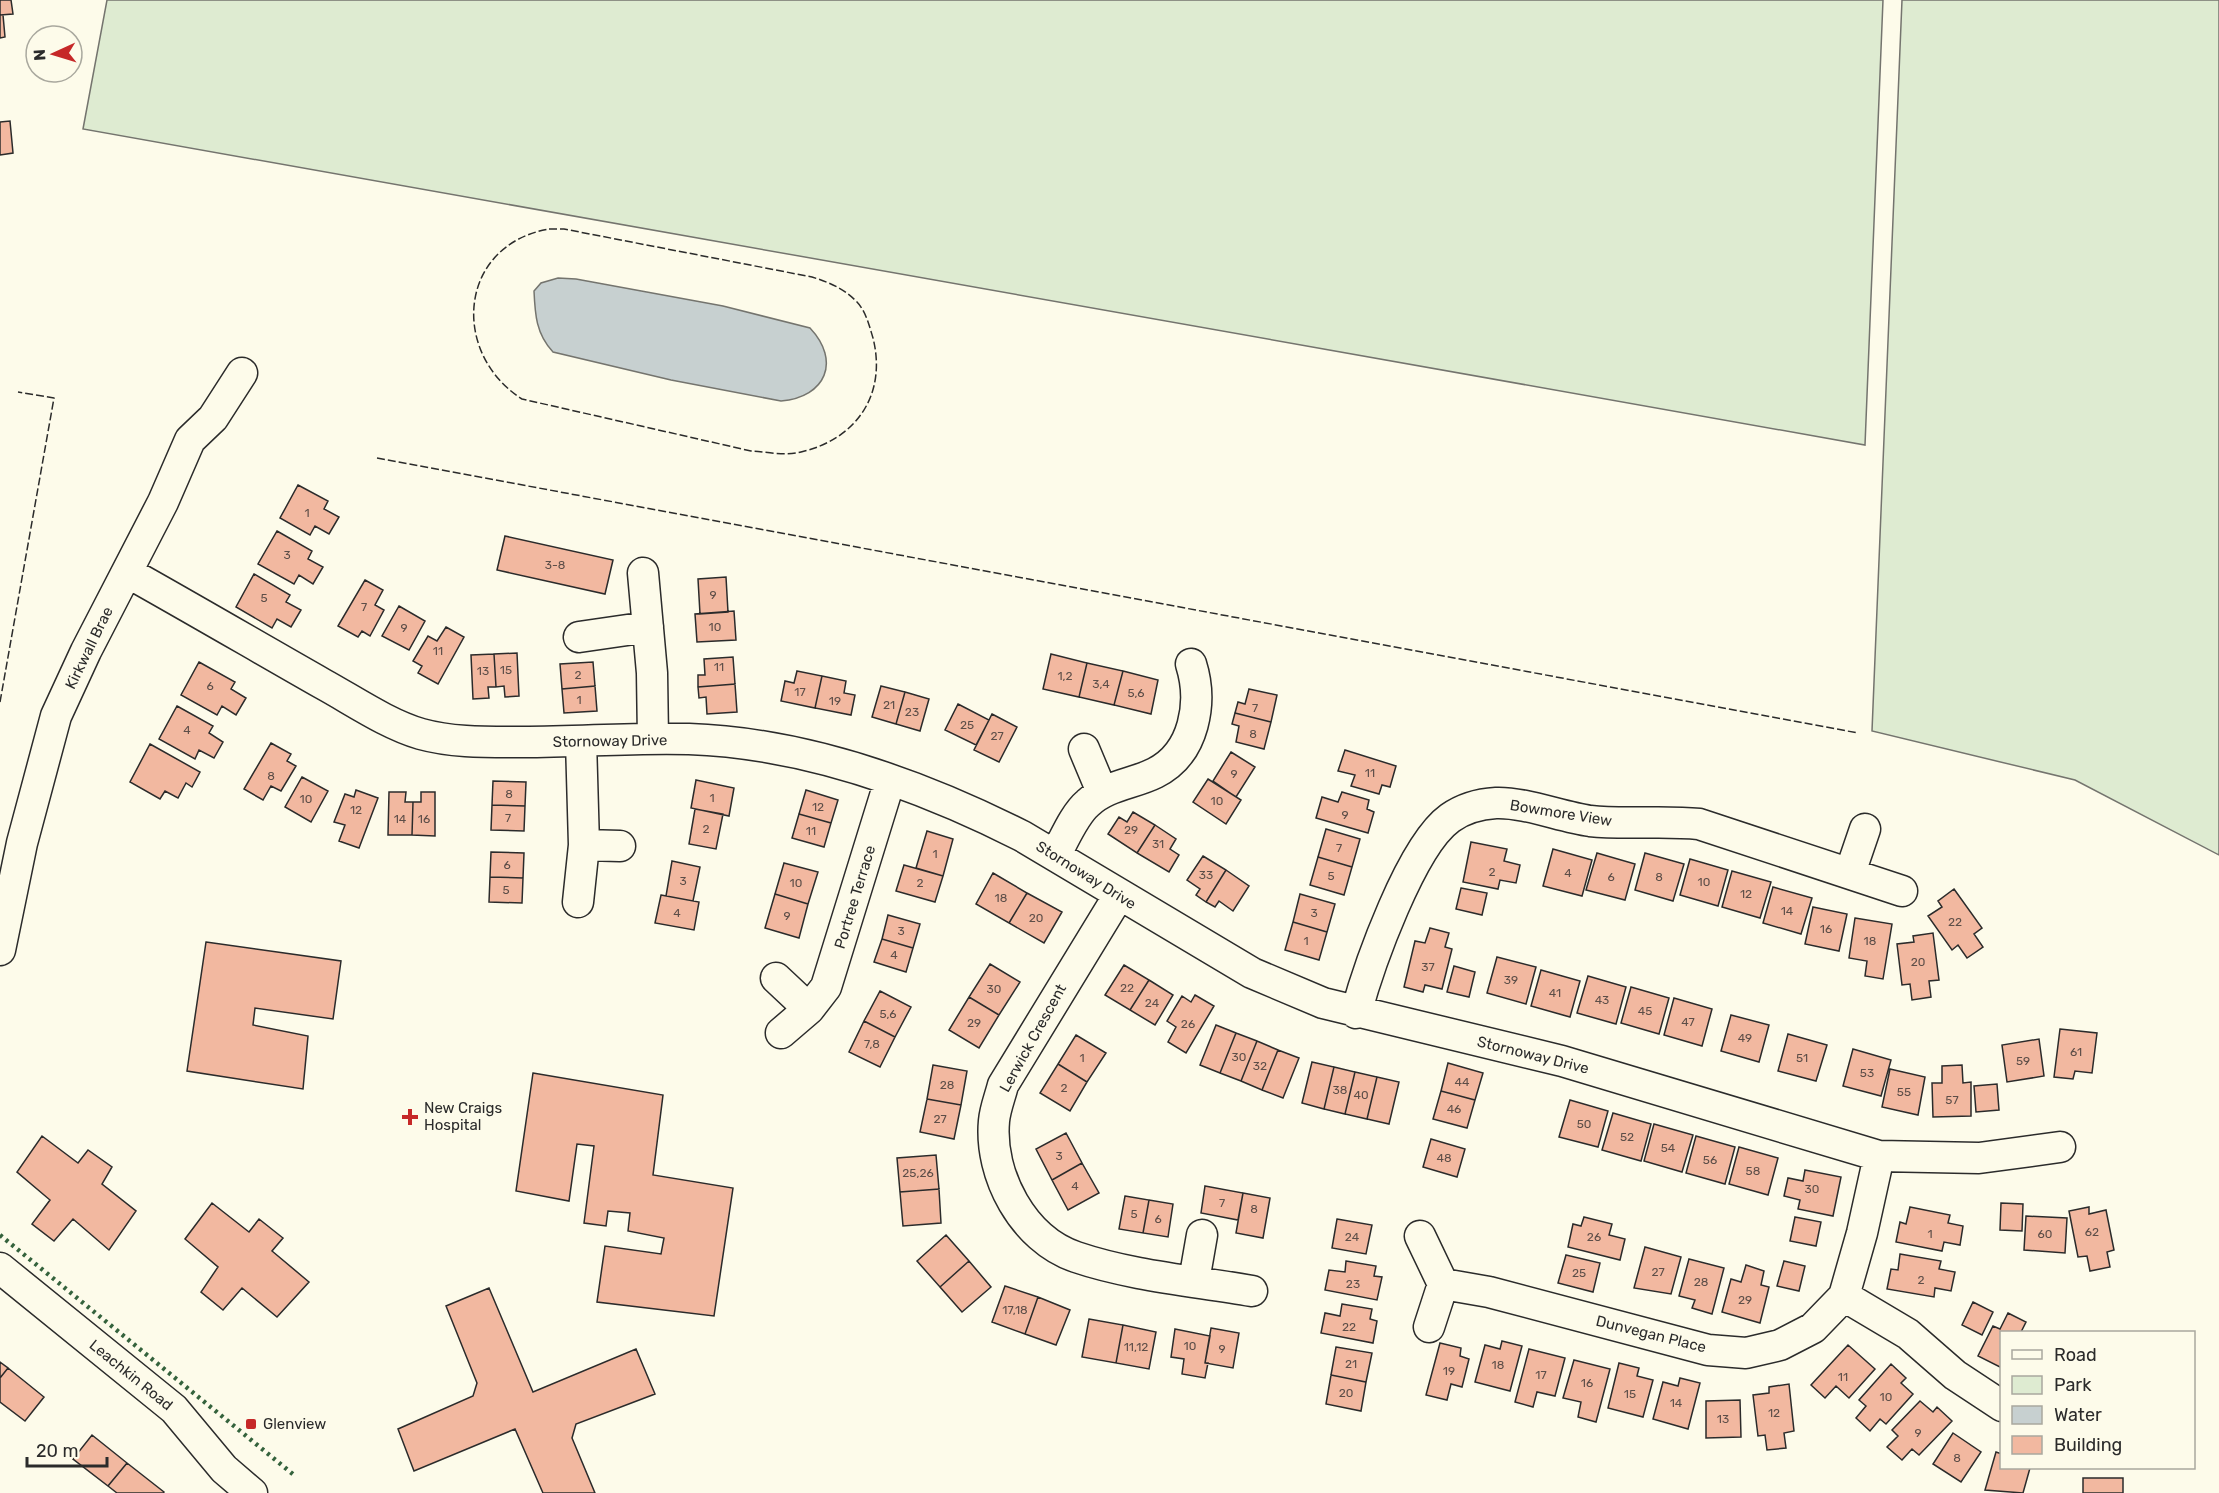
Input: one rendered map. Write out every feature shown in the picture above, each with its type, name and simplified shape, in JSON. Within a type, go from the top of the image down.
[{"type":"street","name":"Kirkwall Brae","points":[[0,950],[22,843],[56,716],[86,651],[128,572],[190,440],[213,418],[242,373]]},
{"type":"street","name":"Stornoway Drive","points":[[128,572],[368,709],[419,734],[449,740],[483,742],[653,739],[724,742],[804,754],[890,780],[987,818],[1056,854],[1119,895],[1252,973],[1323,1003],[1562,1061],[1878,1156],[1979,1158],[2060,1147]]},
{"type":"street","points":[[643,573],[652,673],[653,739]]},
{"type":"street","points":[[579,637],[648,627]]},
{"type":"street","points":[[1056,854],[1086,804],[1102,792],[1157,772],[1187,741],[1194,723],[1197,701],[1195,677],[1191,664]]},
{"type":"street","points":[[578,902],[584,845],[581,741]]},
{"type":"street","points":[[1084,749],[1102,792]]},
{"type":"street","name":"Portree Terrace","points":[[781,1033],[809,1009],[826,987],[890,780]]},
{"type":"street","name":"Bowmore View","points":[[1356,1012],[1373,955],[1425,842],[1449,819],[1471,806],[1499,803],[1589,821],[1699,824],[1902,891]]},
{"type":"street","points":[[1850,873],[1865,829]]},
{"type":"street","points":[[584,845],[620,846]]},
{"type":"street","name":"Lerwick Crescent","points":[[1119,895],[1003,1085],[994,1121],[996,1152],[1003,1186],[1022,1217],[1049,1242],[1074,1257],[1252,1291]]},
{"type":"street","points":[[777,978],[809,1009]]},
{"type":"street","name":"Dunvegan Place","points":[[1443,1284],[1489,1292],[1708,1350],[1746,1353],[1780,1345],[1813,1328],[1844,1296],[1862,1233],[1878,1156]]},
{"type":"street","points":[[1194,1281],[1202,1235]]},
{"type":"street","points":[[1420,1236],[1443,1284],[1429,1327]]},
{"type":"street","name":"Leachkin Road","points":[[0,1268],[174,1409],[224,1469],[252,1493]]},
{"type":"street","points":[[1844,1296],[1908,1334],[1955,1375],[2000,1405]]},
{"type":"green space","points":[[107,0],[1883,0],[1865,445],[83,129]]},
{"type":"green space","points":[[1902,0],[2219,0],[2219,855],[2075,780],[1872,731]]},
{"type":"water","points":[[558,278],[576,279],[723,306],[810,328],[820,340],[825,353],[824,375],[809,393],[781,401],[671,380],[553,352],[540,331],[534,291],[541,283]]},
{"type":"building","points":[[0,0],[11,0],[13,14],[0,15]]},
{"type":"building","points":[[0,15],[3,15],[5,37],[0,38]]},
{"type":"building","points":[[10,121],[13,153],[0,155],[0,122]]},
{"type":"building","points":[[298,485],[328,501],[324,509],[339,517],[329,534],[315,526],[310,535],[280,518]]},
{"type":"building","points":[[277,531],[312,551],[308,559],[323,567],[313,584],[299,575],[294,584],[258,564]]},
{"type":"building","points":[[505,536],[613,560],[605,594],[497,570]]},
{"type":"building","points":[[254,574],[290,595],[286,602],[301,610],[291,627],[277,619],[272,628],[236,607]]},
{"type":"building","points":[[726,577],[728,612],[700,614],[698,579]]},
{"type":"building","points":[[365,580],[383,590],[375,605],[384,610],[370,636],[362,631],[358,637],[338,626]]},
{"type":"building","points":[[399,606],[425,621],[409,650],[382,636]]},
{"type":"building","points":[[734,611],[736,640],[697,642],[695,614]]},
{"type":"building","points":[[446,627],[464,637],[438,684],[418,673],[422,666],[413,661],[428,636],[437,641]]},
{"type":"building","points":[[517,653],[519,696],[505,697],[504,686],[496,687],[494,654]]},
{"type":"building","points":[[494,654],[496,687],[488,687],[489,698],[473,699],[471,655]]},
{"type":"building","points":[[1051,654],[1087,663],[1079,697],[1043,689]]},
{"type":"building","points":[[733,657],[735,684],[698,687],[698,675],[705,675],[704,659]]},
{"type":"building","points":[[199,662],[235,682],[231,689],[246,698],[236,715],[222,706],[217,715],[181,695]]},
{"type":"building","points":[[593,662],[595,686],[562,689],[560,664]]},
{"type":"building","points":[[1087,663],[1123,671],[1114,705],[1079,697]]},
{"type":"building","points":[[797,671],[822,676],[815,708],[781,701],[785,681],[794,683]]},
{"type":"building","points":[[1123,671],[1158,680],[1151,714],[1114,705]]},
{"type":"building","points":[[822,676],[846,681],[844,693],[855,695],[851,715],[815,708]]},
{"type":"building","points":[[735,684],[737,712],[707,714],[706,697],[699,698],[698,687]]},
{"type":"building","points":[[595,686],[597,711],[564,713],[562,689]]},
{"type":"building","points":[[881,686],[905,692],[896,724],[872,717]]},
{"type":"building","points":[[1249,689],[1277,695],[1271,722],[1235,713],[1238,702],[1245,704]]},
{"type":"building","points":[[905,692],[929,699],[920,731],[896,724]]},
{"type":"building","points":[[958,704],[989,720],[976,745],[945,730]]},
{"type":"building","points":[[177,706],[213,726],[209,733],[223,742],[214,758],[199,750],[195,759],[159,739]]},
{"type":"building","points":[[1235,713],[1271,722],[1264,749],[1236,742],[1239,726],[1232,724]]},
{"type":"building","points":[[992,714],[1017,727],[999,762],[974,750]]},
{"type":"building","points":[[271,743],[291,754],[287,761],[296,766],[281,791],[271,786],[263,800],[244,789]]},
{"type":"building","points":[[150,744],[200,772],[192,787],[186,783],[178,798],[165,791],[160,799],[130,782]]},
{"type":"building","points":[[1345,750],[1396,766],[1390,787],[1382,785],[1379,794],[1351,786],[1355,775],[1338,771]]},
{"type":"building","points":[[1231,752],[1255,767],[1236,797],[1213,781]]},
{"type":"building","points":[[302,777],[328,791],[311,822],[285,807]]},
{"type":"building","points":[[1208,779],[1241,800],[1226,824],[1193,802]]},
{"type":"building","points":[[696,780],[734,788],[729,816],[691,808]]},
{"type":"building","points":[[493,781],[526,782],[525,806],[492,805]]},
{"type":"building","points":[[356,790],[378,798],[359,848],[339,841],[345,825],[334,822],[345,794],[354,797]]},
{"type":"building","points":[[806,790],[838,800],[831,823],[799,814]]},
{"type":"building","points":[[389,792],[406,792],[405,802],[413,802],[412,835],[388,835]]},
{"type":"building","points":[[421,792],[435,792],[435,836],[412,835],[413,802],[421,802]]},
{"type":"building","points":[[1342,792],[1369,800],[1367,809],[1374,812],[1368,833],[1316,818],[1322,797],[1338,802]]},
{"type":"building","points":[[492,805],[525,806],[524,831],[491,830]]},
{"type":"building","points":[[695,809],[723,814],[716,849],[689,844]]},
{"type":"building","points":[[1133,812],[1155,825],[1137,853],[1108,834],[1119,817],[1127,822]]},
{"type":"building","points":[[799,814],[831,823],[824,847],[792,838]]},
{"type":"building","points":[[1155,825],[1176,839],[1170,849],[1179,855],[1169,872],[1137,853]]},
{"type":"building","points":[[1326,829],[1360,839],[1352,867],[1318,857]]},
{"type":"building","points":[[927,831],[953,839],[943,876],[916,868]]},
{"type":"building","points":[[1471,842],[1507,849],[1504,861],[1520,865],[1516,883],[1500,880],[1498,889],[1463,882]]},
{"type":"building","points":[[1553,849],[1592,860],[1582,896],[1543,886]]},
{"type":"building","points":[[491,852],[524,853],[523,878],[490,877]]},
{"type":"building","points":[[1597,853],[1635,864],[1625,900],[1586,890]]},
{"type":"building","points":[[1645,853],[1684,864],[1673,901],[1635,890]]},
{"type":"building","points":[[1203,856],[1226,870],[1206,902],[1196,895],[1200,889],[1187,880]]},
{"type":"building","points":[[1318,857],[1352,867],[1344,895],[1310,885]]},
{"type":"building","points":[[1690,859],[1728,870],[1718,906],[1680,895]]},
{"type":"building","points":[[672,861],[700,867],[693,901],[666,896]]},
{"type":"building","points":[[784,863],[818,872],[808,904],[775,894]]},
{"type":"building","points":[[904,865],[943,876],[935,902],[896,891]]},
{"type":"building","points":[[1226,870],[1249,886],[1233,911],[1219,901],[1215,907],[1206,902]]},
{"type":"building","points":[[1732,871],[1771,882],[1760,918],[1722,907]]},
{"type":"building","points":[[993,873],[1027,893],[1009,923],[976,904]]},
{"type":"building","points":[[490,877],[523,878],[522,903],[489,902]]},
{"type":"building","points":[[1773,887],[1812,898],[1801,934],[1763,923]]},
{"type":"building","points":[[1461,888],[1487,893],[1482,915],[1456,909]]},
{"type":"building","points":[[1954,889],[1982,928],[1974,934],[1983,947],[1967,958],[1958,945],[1952,950],[1928,916],[1942,907],[1938,901]]},
{"type":"building","points":[[1027,893],[1062,912],[1044,943],[1009,923]]},
{"type":"building","points":[[775,894],[808,904],[799,938],[765,928]]},
{"type":"building","points":[[1300,894],[1335,904],[1327,932],[1293,922]]},
{"type":"building","points":[[661,895],[699,902],[694,930],[655,923]]},
{"type":"building","points":[[1813,907],[1847,914],[1839,951],[1805,944]]},
{"type":"building","points":[[888,915],[920,924],[913,948],[882,939]]},
{"type":"building","points":[[1855,918],[1892,924],[1883,979],[1865,976],[1867,961],[1849,958]]},
{"type":"building","points":[[1293,922],[1327,932],[1319,960],[1285,950]]},
{"type":"building","points":[[1430,928],[1449,933],[1445,947],[1452,949],[1442,989],[1425,985],[1423,992],[1404,987],[1415,941],[1425,943]]},
{"type":"building","points":[[1933,933],[1939,980],[1929,981],[1931,997],[1912,1000],[1910,984],[1902,985],[1897,944],[1914,942],[1913,936]]},
{"type":"building","points":[[882,939],[913,948],[906,972],[874,962]]},
{"type":"building","points":[[206,942],[341,961],[333,1019],[255,1008],[253,1025],[308,1036],[303,1089],[187,1071]]},
{"type":"building","points":[[1497,957],[1536,967],[1526,1004],[1487,993]]},
{"type":"building","points":[[990,964],[1020,982],[999,1015],[969,997]]},
{"type":"building","points":[[1124,965],[1149,980],[1130,1010],[1105,995]]},
{"type":"building","points":[[1454,966],[1475,972],[1469,997],[1447,992]]},
{"type":"building","points":[[1541,970],[1580,981],[1570,1017],[1531,1006]]},
{"type":"building","points":[[1588,976],[1626,987],[1616,1024],[1577,1013]]},
{"type":"building","points":[[1149,980],[1173,995],[1155,1025],[1130,1010]]},
{"type":"building","points":[[1631,987],[1669,998],[1659,1034],[1621,1023]]},
{"type":"building","points":[[880,991],[911,1007],[895,1037],[864,1021]]},
{"type":"building","points":[[1195,995],[1214,1006],[1186,1053],[1168,1042],[1176,1027],[1167,1021],[1182,996],[1191,1002]]},
{"type":"building","points":[[969,997],[999,1015],[979,1048],[949,1030]]},
{"type":"building","points":[[1674,998],[1712,1009],[1702,1046],[1664,1035]]},
{"type":"building","points":[[1731,1015],[1769,1025],[1759,1062],[1721,1051]]},
{"type":"building","points":[[864,1021],[895,1037],[880,1067],[849,1052]]},
{"type":"building","points":[[1216,1025],[1236,1033],[1220,1073],[1200,1065]]},
{"type":"building","points":[[2060,1029],[2097,1033],[2092,1073],[2075,1071],[2073,1079],[2054,1077]]},
{"type":"building","points":[[1236,1033],[1257,1041],[1241,1081],[1220,1073]]},
{"type":"building","points":[[1788,1034],[1827,1045],[1816,1081],[1778,1071]]},
{"type":"building","points":[[1076,1035],[1106,1053],[1087,1082],[1058,1064]]},
{"type":"building","points":[[2039,1039],[2044,1076],[2007,1082],[2002,1045]]},
{"type":"building","points":[[1257,1041],[1278,1050],[1262,1090],[1241,1081]]},
{"type":"building","points":[[1853,1049],[1891,1060],[1881,1096],[1843,1086]]},
{"type":"building","points":[[1278,1050],[1299,1058],[1283,1098],[1262,1090]]},
{"type":"building","points":[[1312,1062],[1334,1067],[1324,1109],[1302,1103]]},
{"type":"building","points":[[1448,1063],[1483,1073],[1475,1100],[1441,1091]]},
{"type":"building","points":[[1058,1064],[1087,1082],[1070,1111],[1040,1093]]},
{"type":"building","points":[[933,1065],[967,1071],[961,1105],[927,1099]]},
{"type":"building","points":[[1962,1065],[1963,1083],[1971,1082],[1971,1116],[1933,1117],[1932,1083],[1942,1083],[1942,1066]]},
{"type":"building","points":[[1334,1067],[1355,1072],[1345,1114],[1324,1109]]},
{"type":"building","points":[[1890,1069],[1925,1077],[1918,1115],[1882,1107]]},
{"type":"building","points":[[1355,1072],[1377,1077],[1367,1119],[1345,1114]]},
{"type":"building","points":[[533,1073],[663,1095],[653,1175],[733,1188],[714,1316],[597,1302],[605,1246],[661,1254],[664,1238],[628,1231],[630,1213],[608,1211],[606,1226],[584,1223],[594,1146],[577,1144],[569,1201],[516,1191]]},
{"type":"building","points":[[1377,1077],[1399,1082],[1389,1124],[1367,1119]]},
{"type":"building","points":[[1997,1084],[1999,1110],[1976,1112],[1974,1086]]},
{"type":"building","points":[[1441,1091],[1475,1100],[1467,1128],[1433,1119]]},
{"type":"building","points":[[927,1099],[961,1105],[954,1139],[920,1132]]},
{"type":"building","points":[[1570,1100],[1608,1111],[1598,1147],[1559,1137]]},
{"type":"building","points":[[1613,1113],[1651,1124],[1641,1161],[1602,1150]]},
{"type":"building","points":[[1654,1124],[1693,1135],[1682,1172],[1644,1161]]},
{"type":"building","points":[[1066,1133],[1082,1163],[1052,1180],[1036,1149]]},
{"type":"building","points":[[42,1136],[78,1163],[88,1150],[112,1167],[102,1184],[136,1211],[109,1250],[73,1219],[54,1241],[32,1224],[50,1200],[17,1172]]},
{"type":"building","points":[[1696,1136],[1735,1147],[1725,1184],[1686,1173]]},
{"type":"building","points":[[1431,1139],[1465,1149],[1457,1177],[1423,1167]]},
{"type":"building","points":[[1739,1147],[1778,1158],[1768,1195],[1729,1184]]},
{"type":"building","points":[[936,1155],[939,1189],[900,1192],[897,1158]]},
{"type":"building","points":[[1082,1163],[1099,1193],[1068,1210],[1052,1180]]},
{"type":"building","points":[[1805,1170],[1841,1177],[1833,1216],[1798,1209],[1800,1200],[1784,1196],[1788,1178],[1803,1181]]},
{"type":"building","points":[[1205,1186],[1243,1193],[1238,1220],[1201,1213]]},
{"type":"building","points":[[939,1189],[941,1223],[903,1226],[900,1192]]},
{"type":"building","points":[[1243,1193],[1270,1198],[1263,1238],[1236,1233]]},
{"type":"building","points":[[1125,1196],[1149,1200],[1143,1233],[1119,1229]]},
{"type":"building","points":[[1149,1200],[1173,1204],[1168,1237],[1143,1233]]},
{"type":"building","points":[[212,1203],[249,1232],[259,1219],[283,1238],[272,1251],[309,1282],[277,1317],[242,1288],[223,1310],[201,1292],[218,1267],[185,1239]]},
{"type":"building","points":[[2001,1203],[2023,1204],[2022,1231],[2000,1230]]},
{"type":"building","points":[[1910,1207],[1950,1215],[1948,1223],[1963,1226],[1960,1245],[1944,1242],[1942,1251],[1896,1242],[1900,1222],[1906,1224]]},
{"type":"building","points":[[2089,1207],[2089,1214],[2106,1210],[2114,1250],[2107,1252],[2110,1267],[2090,1271],[2087,1256],[2078,1257],[2069,1211]]},
{"type":"building","points":[[2026,1216],[2067,1218],[2065,1253],[2024,1250]]},
{"type":"building","points":[[1584,1217],[1612,1224],[1609,1235],[1625,1239],[1620,1260],[1568,1247],[1573,1224],[1581,1226]]},
{"type":"building","points":[[1795,1217],[1821,1222],[1816,1246],[1790,1241]]},
{"type":"building","points":[[1337,1219],[1372,1225],[1366,1254],[1332,1248]]},
{"type":"building","points":[[946,1235],[969,1261],[940,1287],[917,1261]]},
{"type":"building","points":[[1645,1247],[1681,1257],[1671,1294],[1634,1288]]},
{"type":"building","points":[[1900,1254],[1941,1261],[1939,1269],[1955,1272],[1951,1291],[1935,1288],[1934,1297],[1887,1289],[1891,1269],[1898,1270]]},
{"type":"building","points":[[1566,1255],[1600,1263],[1593,1292],[1558,1283]]},
{"type":"building","points":[[1689,1259],[1724,1268],[1712,1314],[1692,1308],[1695,1300],[1679,1296]]},
{"type":"building","points":[[969,1261],[991,1287],[962,1312],[940,1287]]},
{"type":"building","points":[[1346,1261],[1376,1266],[1374,1276],[1382,1277],[1377,1300],[1325,1290],[1329,1270],[1345,1272]]},
{"type":"building","points":[[1784,1261],[1805,1266],[1799,1291],[1777,1286]]},
{"type":"building","points":[[1746,1265],[1764,1271],[1761,1285],[1769,1287],[1760,1323],[1722,1312],[1731,1279],[1741,1282]]},
{"type":"building","points":[[1005,1286],[1038,1297],[1025,1334],[992,1322]]},
{"type":"building","points":[[489,1288],[533,1392],[636,1349],[655,1394],[576,1424],[572,1438],[595,1493],[543,1493],[515,1429],[414,1471],[398,1429],[473,1396],[477,1383],[446,1306]]},
{"type":"building","points":[[1038,1297],[1070,1310],[1056,1345],[1025,1334]]},
{"type":"building","points":[[1973,1302],[1993,1312],[1982,1335],[1962,1325]]},
{"type":"building","points":[[1342,1304],[1372,1309],[1370,1319],[1377,1321],[1373,1343],[1321,1333],[1325,1313],[1340,1316]]},
{"type":"building","points":[[2008,1313],[2026,1322],[2022,1331],[2000,1331],[2000,1367],[1978,1356],[1993,1326],[2000,1329]]},
{"type":"building","points":[[1089,1319],[1123,1325],[1116,1363],[1082,1357]]},
{"type":"building","points":[[1123,1325],[1156,1332],[1149,1369],[1116,1363]]},
{"type":"building","points":[[1211,1328],[1239,1333],[1233,1368],[1205,1363]]},
{"type":"building","points":[[1175,1329],[1210,1336],[1205,1378],[1182,1374],[1184,1359],[1171,1357]]},
{"type":"building","points":[[1502,1341],[1522,1346],[1510,1391],[1475,1382],[1485,1345],[1500,1349]]},
{"type":"building","points":[[1440,1343],[1461,1348],[1460,1356],[1469,1359],[1462,1387],[1451,1384],[1447,1400],[1426,1395]]},
{"type":"building","points":[[1848,1345],[1875,1369],[1849,1398],[1836,1386],[1825,1398],[1811,1385]]},
{"type":"building","points":[[1336,1347],[1372,1353],[1366,1382],[1331,1375]]},
{"type":"building","points":[[1529,1349],[1565,1358],[1555,1396],[1537,1392],[1533,1407],[1515,1402]]},
{"type":"building","points":[[1574,1360],[1610,1369],[1596,1422],[1578,1417],[1581,1402],[1563,1398]]},
{"type":"building","points":[[0,1362],[8,1368],[0,1378]]},
{"type":"building","points":[[1619,1363],[1639,1368],[1637,1376],[1653,1380],[1643,1417],[1608,1408]]},
{"type":"building","points":[[1891,1364],[1906,1378],[1901,1383],[1913,1394],[1886,1424],[1880,1419],[1870,1431],[1856,1418],[1866,1406],[1859,1400]]},
{"type":"building","points":[[8,1368],[44,1397],[25,1421],[0,1402],[0,1378]]},
{"type":"building","points":[[1331,1375],[1366,1382],[1361,1411],[1326,1404]]},
{"type":"building","points":[[1680,1378],[1700,1383],[1688,1429],[1653,1419],[1663,1382],[1678,1386]]},
{"type":"building","points":[[1789,1384],[1794,1431],[1784,1433],[1786,1448],[1767,1450],[1765,1435],[1758,1436],[1753,1395],[1769,1393],[1769,1387]]},
{"type":"building","points":[[1740,1400],[1741,1437],[1706,1438],[1706,1401]]},
{"type":"building","points":[[1920,1401],[1933,1412],[1937,1407],[1952,1421],[1919,1455],[1912,1449],[1902,1460],[1887,1447],[1898,1436],[1892,1430]]},
{"type":"building","points":[[1953,1433],[1981,1452],[1961,1482],[1933,1464]]},
{"type":"building","points":[[92,1435],[127,1463],[108,1486],[73,1459]]},
{"type":"building","points":[[1996,1452],[2000,1453],[2000,1469],[2030,1469],[2023,1493],[1985,1490]]},
{"type":"building","points":[[127,1463],[164,1492],[117,1493],[108,1486]]},
{"type":"building","points":[[2083,1478],[2123,1478],[2123,1493],[2083,1493]]},
{"type":"hedge","points":[[0,1235],[294,1475]]},
{"type":"fence","points":[[549,229],[564,229],[812,277],[841,289],[851,296],[862,309],[873,338],[876,378],[863,411],[838,437],[821,446],[783,454],[751,451],[522,399],[499,379],[483,355],[475,329],[474,303],[481,278],[496,256],[519,239],[549,229]]},
{"type":"fence","points":[[0,702],[54,398],[18,392]]},
{"type":"fence","points":[[377,458],[1858,733]]},
{"type":"place","name":"New Craigs Hospital","points":[[410,1117]]},
{"type":"place","name":"Glenview","points":[[251,1424]]}]
